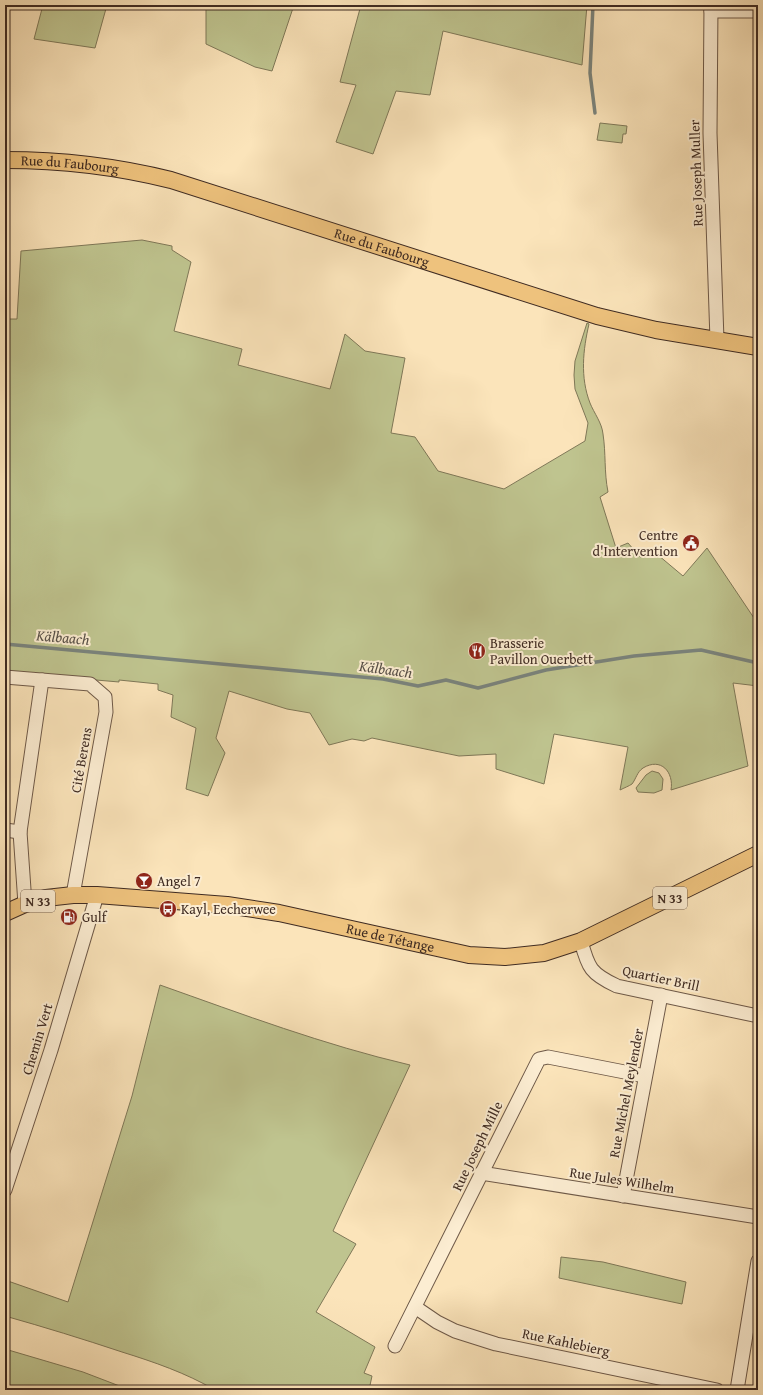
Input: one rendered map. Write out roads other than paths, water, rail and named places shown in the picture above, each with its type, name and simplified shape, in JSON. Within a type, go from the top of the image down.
[{"type":"main road","name":"Rue du Faubourg","points":[[5,160],[81,162],[140,172],[171,180],[597,316],[656,330],[758,347]]},
{"type":"main road","name":"Rue de Tétange","points":[[5,913],[25,904],[46,898],[97,895],[227,905],[279,913],[469,955],[505,957],[544,952],[581,941],[758,854]]},
{"type":"street","points":[[711,8],[758,11]]},
{"type":"street","name":"Rue Joseph Muller","points":[[711,8],[710,133],[717,340]]},
{"type":"street","name":"Cité Berens","points":[[5,677],[90,684],[105,697],[106,712],[73,896]]},
{"type":"street","points":[[25,904],[20,832],[42,680]]},
{"type":"street","points":[[5,830],[20,832]]},
{"type":"street","name":"Chemin Vert","points":[[5,1190],[51,1050],[97,895]]},
{"type":"street","name":"Quartier Brill","points":[[581,941],[587,964],[599,978],[617,986],[758,1016]]},
{"type":"street","name":"Rue Michel Meylender","points":[[623,1196],[661,995]]},
{"type":"street","name":"Rue Joseph Mille","points":[[395,1346],[539,1059],[548,1057],[645,1076]]},
{"type":"street","name":"Rue Jules Wilhelm","points":[[481,1173],[758,1217]]},
{"type":"street","points":[[737,1390],[758,1261]]},
{"type":"street","name":"Rue Kahlebierg","points":[[415,1307],[437,1322],[455,1331],[496,1344],[717,1390]]},
{"type":"waterway","points":[[593,5],[590,73],[595,113]]},
{"type":"waterway","name":"Kälbaach","points":[[5,644],[383,679],[418,686],[446,680],[478,688],[546,670],[634,656],[701,650],[758,663]]},
{"type":"place","name":"Centre d'Intervention","points":[[691,543]]},
{"type":"place","name":"Brasserie Pavillon Ouerbett","points":[[477,651]]},
{"type":"place","name":"Angel 7","points":[[144,881]]},
{"type":"place","name":"Kayl, Eecherwee","points":[[168,909]]},
{"type":"place","name":"Gulf","points":[[69,917]]}]
